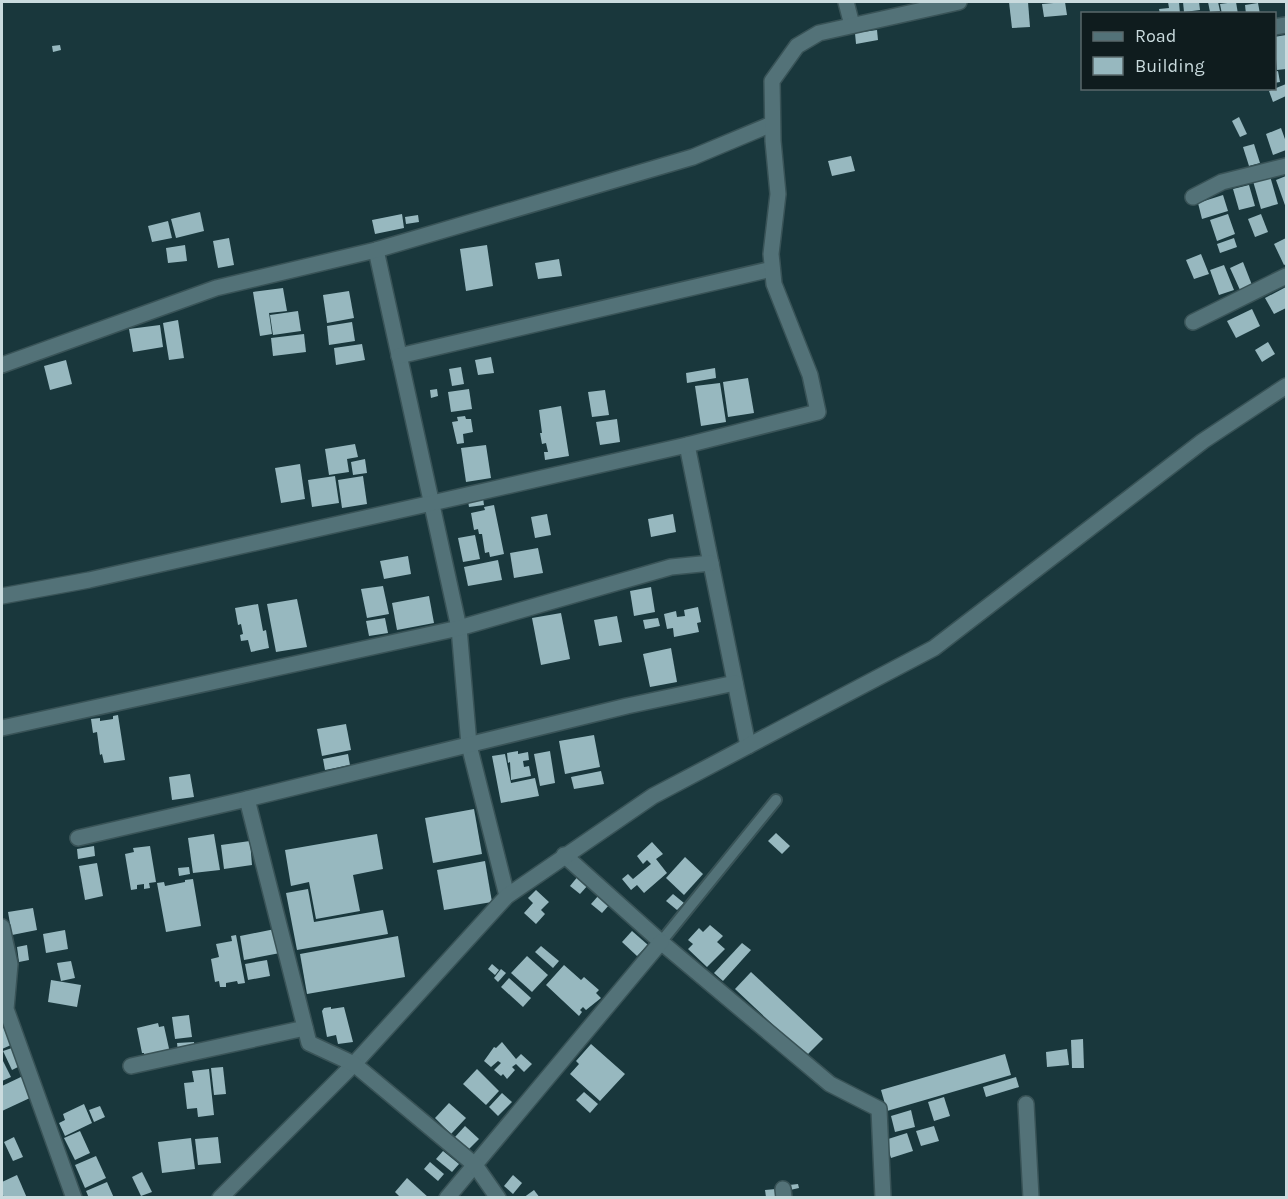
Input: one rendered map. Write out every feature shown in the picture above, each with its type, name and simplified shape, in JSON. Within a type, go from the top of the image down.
[{"type":"street","points":[[846,2],[852,25]]},
{"type":"street","points":[[2,596],[89,580],[432,503],[687,445],[818,412],[810,375],[774,284],[771,254],[778,194],[772,124],[772,81],[797,46],[819,33],[959,2]]},
{"type":"street","points":[[2,365],[216,288],[376,250],[693,157],[772,124]]},
{"type":"street","points":[[1193,197],[1222,182],[1287,166]]},
{"type":"street","points":[[376,250],[459,628],[469,745],[507,896]]},
{"type":"street","points":[[399,356],[772,269]]},
{"type":"street","points":[[1193,322],[1287,276]]},
{"type":"street","points":[[220,1197],[354,1064],[507,896],[653,796],[934,648],[1203,441],[1287,386]]},
{"type":"street","points":[[687,445],[748,746]]},
{"type":"street","points":[[2,728],[459,628],[671,567],[711,563]]},
{"type":"street","points":[[78,838],[627,706],[735,683]]},
{"type":"street","points":[[247,799],[309,1043],[354,1064],[475,1165],[498,1197]]},
{"type":"street","points":[[564,855],[661,942],[830,1084],[879,1109],[883,1197]]},
{"type":"street","points":[[2,927],[10,964],[6,1009],[74,1197]]},
{"type":"street","points":[[447,1197],[661,942]]},
{"type":"street","points":[[131,1066],[305,1028]]},
{"type":"street","points":[[1026,1104],[1031,1197]]},
{"type":"lane","points":[[661,942],[776,800]]},
{"type":"building","points":[[1009,2],[1028,2],[1030,27],[1012,28]]},
{"type":"building","points":[[1065,2],[1067,15],[1044,17],[1042,4]]},
{"type":"building","points":[[1168,2],[1179,2],[1180,12],[1160,12],[1159,9],[1169,8]]},
{"type":"building","points":[[1183,2],[1199,2],[1200,10],[1184,12]]},
{"type":"building","points":[[1208,2],[1218,2],[1220,11],[1210,12]]},
{"type":"building","points":[[1236,2],[1238,12],[1222,12],[1220,4]]},
{"type":"building","points":[[1258,3],[1260,12],[1246,12],[1245,5]]},
{"type":"building","points":[[877,30],[878,40],[856,44],[855,33]]},
{"type":"building","points":[[1286,35],[1286,69],[1277,70],[1276,37]]},
{"type":"building","points":[[60,45],[61,50],[53,52],[52,46]]},
{"type":"building","points":[[1278,71],[1280,82],[1276,83],[1276,72]]},
{"type":"building","points":[[1286,84],[1286,96],[1273,102],[1269,91]]},
{"type":"building","points":[[1239,117],[1247,134],[1240,137],[1232,121]]},
{"type":"building","points":[[1281,128],[1286,150],[1273,155],[1266,134]]},
{"type":"building","points":[[1254,144],[1260,163],[1249,166],[1243,147]]},
{"type":"building","points":[[851,156],[855,171],[832,176],[828,161]]},
{"type":"building","points":[[1270,176],[1278,204],[1261,209],[1253,181]]},
{"type":"building","points":[[1286,176],[1286,208],[1276,180]]},
{"type":"building","points":[[1249,185],[1255,206],[1239,210],[1233,189]]},
{"type":"building","points":[[1223,195],[1228,211],[1202,219],[1198,203]]},
{"type":"building","points":[[200,212],[204,231],[176,238],[171,219]]},
{"type":"building","points":[[402,214],[404,228],[375,234],[372,220]]},
{"type":"building","points":[[1228,214],[1235,234],[1217,241],[1210,220]]},
{"type":"building","points":[[1261,214],[1268,232],[1255,237],[1248,219]]},
{"type":"building","points":[[418,215],[419,222],[406,224],[405,217]]},
{"type":"building","points":[[168,221],[172,238],[152,242],[148,226]]},
{"type":"building","points":[[229,238],[234,265],[218,268],[213,241]]},
{"type":"building","points":[[1234,238],[1237,247],[1220,253],[1217,244]]},
{"type":"building","points":[[1286,238],[1286,264],[1284,265],[1274,244]]},
{"type":"building","points":[[185,245],[187,261],[168,263],[166,248]]},
{"type":"building","points":[[487,245],[493,286],[466,291],[460,249]]},
{"type":"building","points":[[1201,254],[1209,274],[1194,279],[1186,260]]},
{"type":"building","points":[[559,259],[562,276],[538,279],[535,263]]},
{"type":"building","points":[[1243,262],[1252,285],[1240,290],[1230,268]]},
{"type":"building","points":[[1224,265],[1234,290],[1219,295],[1210,270]]},
{"type":"building","points":[[1286,287],[1286,308],[1274,314],[1265,298]]},
{"type":"building","points":[[283,288],[287,311],[269,313],[272,334],[260,336],[253,292]]},
{"type":"building","points":[[349,291],[354,318],[327,323],[323,295]]},
{"type":"building","points":[[1252,309],[1260,326],[1236,338],[1227,321]]},
{"type":"building","points":[[298,311],[301,331],[273,335],[270,315]]},
{"type":"building","points":[[178,320],[184,358],[169,360],[163,323]]},
{"type":"building","points":[[352,322],[355,341],[329,345],[327,326]]},
{"type":"building","points":[[160,325],[163,347],[133,352],[129,329]]},
{"type":"building","points":[[304,334],[306,352],[273,356],[271,338]]},
{"type":"building","points":[[1268,342],[1275,354],[1262,362],[1255,350]]},
{"type":"building","points":[[362,344],[365,360],[336,365],[334,348]]},
{"type":"building","points":[[491,357],[494,373],[478,375],[475,360]]},
{"type":"building","points":[[66,360],[72,384],[50,390],[44,366]]},
{"type":"building","points":[[461,367],[464,384],[452,386],[449,369]]},
{"type":"building","points":[[715,368],[716,378],[687,383],[686,373]]},
{"type":"building","points":[[748,378],[754,413],[728,417],[723,382]]},
{"type":"building","points":[[720,383],[726,422],[701,426],[695,386]]},
{"type":"building","points":[[437,389],[438,396],[431,398],[430,390]]},
{"type":"building","points":[[469,389],[472,409],[451,412],[448,392]]},
{"type":"building","points":[[605,390],[609,415],[592,417],[588,392]]},
{"type":"building","points":[[561,406],[569,456],[545,460],[544,452],[548,452],[546,443],[542,444],[539,410]]},
{"type":"building","points":[[465,416],[466,419],[471,419],[473,432],[463,434],[464,443],[457,444],[452,422],[458,421],[457,417]]},
{"type":"building","points":[[617,419],[620,442],[600,445],[596,422]]},
{"type":"building","points":[[355,444],[358,457],[347,459],[349,472],[329,475],[325,449]]},
{"type":"building","points":[[486,445],[491,478],[466,482],[461,448]]},
{"type":"building","points":[[365,459],[367,473],[353,475],[351,462]]},
{"type":"building","points":[[300,464],[305,499],[281,503],[275,468]]},
{"type":"building","points":[[335,476],[339,503],[312,507],[308,480]]},
{"type":"building","points":[[363,476],[367,504],[342,508],[338,480]]},
{"type":"building","points":[[483,498],[484,505],[469,507],[468,501]]},
{"type":"building","points":[[494,505],[504,554],[490,557],[489,552],[485,553],[482,534],[479,534],[478,529],[474,530],[471,513]]},
{"type":"building","points":[[547,514],[551,535],[535,538],[531,517]]},
{"type":"building","points":[[673,514],[676,532],[651,537],[648,519]]},
{"type":"building","points":[[475,535],[480,559],[463,562],[458,538]]},
{"type":"building","points":[[538,548],[543,573],[514,578],[510,553]]},
{"type":"building","points":[[408,556],[411,574],[384,579],[380,561]]},
{"type":"building","points":[[498,560],[502,580],[468,586],[464,567]]},
{"type":"building","points":[[383,586],[389,614],[367,618],[361,589]]},
{"type":"building","points":[[651,587],[655,612],[634,616],[630,591]]},
{"type":"building","points":[[429,596],[434,623],[397,630],[392,603]]},
{"type":"building","points":[[297,599],[307,647],[276,652],[267,604]]},
{"type":"building","points":[[258,604],[269,648],[251,652],[248,640],[241,641],[240,635],[243,634],[241,624],[238,625],[235,608]]},
{"type":"building","points":[[698,607],[701,622],[697,623],[699,632],[674,637],[673,628],[667,629],[664,614],[676,611],[677,617],[685,616],[684,610]]},
{"type":"building","points":[[561,613],[570,659],[541,665],[532,618]]},
{"type":"building","points":[[617,616],[622,642],[599,646],[594,620]]},
{"type":"building","points":[[385,618],[388,633],[369,636],[366,621]]},
{"type":"building","points":[[658,618],[660,626],[645,629],[643,620]]},
{"type":"building","points":[[671,648],[677,682],[650,687],[643,654]]},
{"type":"building","points":[[118,715],[125,760],[104,763],[102,754],[100,755],[97,732],[93,733],[91,719],[100,718],[100,721],[113,719],[113,716]]},
{"type":"building","points":[[346,724],[351,750],[322,756],[317,729]]},
{"type":"building","points":[[594,735],[600,767],[565,774],[559,741]]},
{"type":"building","points":[[518,751],[518,754],[528,752],[529,760],[523,761],[524,767],[529,766],[531,776],[511,780],[507,753]]},
{"type":"building","points":[[550,751],[555,783],[540,786],[534,754]]},
{"type":"building","points":[[348,754],[350,765],[325,770],[323,759]]},
{"type":"building","points":[[505,754],[511,783],[535,778],[539,796],[501,803],[492,756]]},
{"type":"building","points":[[601,771],[604,784],[574,789],[571,777]]},
{"type":"building","points":[[190,774],[194,797],[172,800],[169,777]]},
{"type":"building","points":[[474,809],[482,854],[433,863],[425,818]]},
{"type":"building","points":[[776,833],[790,846],[782,854],[768,841]]},
{"type":"building","points":[[214,834],[220,870],[193,873],[188,838]]},
{"type":"building","points":[[377,834],[383,869],[353,875],[360,911],[316,919],[309,882],[291,886],[285,850]]},
{"type":"building","points":[[250,841],[252,865],[224,869],[221,845]]},
{"type":"building","points":[[652,842],[663,854],[656,859],[667,873],[644,893],[637,885],[631,890],[622,879],[628,874],[633,879],[651,864],[647,860],[643,864],[637,856]]},
{"type":"building","points":[[94,846],[95,856],[78,859],[77,849]]},
{"type":"building","points":[[150,846],[156,882],[149,883],[150,888],[144,889],[144,884],[137,885],[137,889],[131,890],[125,854],[134,852],[133,848]]},
{"type":"building","points":[[685,857],[703,874],[684,895],[666,878]]},
{"type":"building","points":[[485,861],[492,902],[444,910],[437,870]]},
{"type":"building","points":[[97,863],[103,896],[85,900],[79,866]]},
{"type":"building","points":[[189,867],[190,874],[179,876],[178,868]]},
{"type":"building","points":[[579,875],[589,884],[580,894],[570,886]]},
{"type":"building","points":[[193,879],[201,926],[166,932],[157,883],[164,882],[165,886]]},
{"type":"building","points":[[308,889],[314,922],[383,910],[388,934],[297,950],[286,893]]},
{"type":"building","points":[[536,890],[549,902],[541,910],[545,914],[536,924],[524,913],[533,903],[528,898]]},
{"type":"building","points":[[673,894],[684,903],[677,910],[666,901]]},
{"type":"building","points":[[599,895],[610,904],[602,913],[591,904]]},
{"type":"building","points":[[33,908],[37,930],[12,935],[8,912]]},
{"type":"building","points":[[710,925],[723,936],[717,942],[725,949],[707,967],[688,949],[693,944],[688,940],[699,928],[703,932]]},
{"type":"building","points":[[275,929],[280,953],[244,960],[240,936]]},
{"type":"building","points":[[65,930],[68,949],[46,953],[43,934]]},
{"type":"building","points":[[632,931],[648,945],[637,956],[622,942]]},
{"type":"building","points":[[236,935],[245,983],[238,984],[237,981],[226,983],[226,987],[220,987],[219,981],[215,982],[211,959],[219,957],[216,944],[232,941],[231,936]]},
{"type":"building","points":[[398,936],[405,977],[307,994],[300,954]]},
{"type":"building","points":[[742,943],[751,950],[723,981],[714,973]]},
{"type":"building","points":[[27,945],[29,960],[19,962],[17,947]]},
{"type":"building","points":[[541,946],[559,961],[553,968],[535,952]]},
{"type":"building","points":[[527,956],[548,975],[532,992],[511,973]]},
{"type":"building","points":[[267,960],[270,976],[248,980],[245,964]]},
{"type":"building","points":[[71,961],[75,978],[61,981],[57,963]]},
{"type":"building","points":[[492,964],[499,970],[495,975],[488,969]]},
{"type":"building","points":[[564,965],[581,980],[584,977],[599,990],[596,993],[601,998],[586,1010],[583,1007],[579,1016],[546,985]]},
{"type":"building","points":[[501,969],[506,973],[498,982],[494,978]]},
{"type":"building","points":[[751,972],[823,1039],[806,1056],[735,989]]},
{"type":"building","points":[[509,978],[531,998],[523,1007],[501,987]]},
{"type":"building","points":[[51,980],[81,985],[77,1007],[48,1002]]},
{"type":"building","points":[[331,1007],[331,1009],[344,1007],[353,1042],[338,1044],[336,1035],[327,1037],[322,1011],[324,1008]]},
{"type":"building","points":[[189,1015],[192,1037],[175,1039],[172,1017]]},
{"type":"building","points":[[158,1023],[159,1027],[164,1026],[170,1053],[145,1059],[137,1028]]},
{"type":"building","points":[[2,1024],[11,1045],[2,1049]]},
{"type":"building","points":[[1083,1039],[1084,1068],[1072,1068],[1071,1040]]},
{"type":"building","points":[[194,1042],[195,1050],[178,1052],[177,1043]]},
{"type":"building","points":[[502,1042],[516,1059],[521,1054],[532,1064],[524,1072],[516,1064],[512,1067],[515,1070],[507,1079],[503,1074],[501,1076],[494,1070],[501,1063],[498,1061],[491,1067],[484,1061],[494,1047],[496,1048]]},
{"type":"building","points":[[591,1044],[625,1074],[600,1101],[570,1074],[579,1064],[576,1061]]},
{"type":"building","points":[[12,1048],[20,1066],[12,1070],[3,1051]]},
{"type":"building","points":[[1067,1049],[1069,1065],[1047,1067],[1046,1052]]},
{"type":"building","points":[[1005,1054],[1011,1075],[887,1111],[881,1090]]},
{"type":"building","points":[[2,1059],[11,1077],[2,1081]]},
{"type":"building","points":[[223,1067],[226,1094],[214,1095],[211,1068]]},
{"type":"building","points":[[209,1069],[214,1115],[198,1117],[197,1108],[187,1109],[184,1083],[194,1082],[192,1071]]},
{"type":"building","points":[[477,1069],[499,1091],[486,1105],[463,1084]]},
{"type":"building","points":[[23,1076],[32,1097],[2,1111],[2,1086]]},
{"type":"building","points":[[1016,1077],[1019,1087],[986,1097],[983,1087]]},
{"type":"building","points":[[584,1092],[598,1104],[590,1113],[576,1100]]},
{"type":"building","points":[[502,1093],[512,1102],[498,1116],[489,1107]]},
{"type":"building","points":[[944,1097],[950,1116],[934,1121],[928,1102]]},
{"type":"building","points":[[449,1103],[466,1118],[451,1134],[435,1118]]},
{"type":"building","points":[[84,1104],[92,1123],[65,1136],[59,1123],[65,1120],[63,1114]]},
{"type":"building","points":[[100,1106],[105,1117],[94,1122],[89,1110]]},
{"type":"building","points":[[911,1110],[915,1127],[895,1132],[891,1116]]},
{"type":"building","points":[[465,1126],[479,1139],[468,1150],[455,1137]]},
{"type":"building","points":[[934,1126],[939,1141],[921,1146],[916,1131]]},
{"type":"building","points":[[80,1131],[90,1153],[75,1160],[64,1138]]},
{"type":"building","points":[[907,1133],[913,1151],[891,1158],[885,1140]]},
{"type":"building","points":[[14,1137],[23,1157],[13,1161],[4,1142]]},
{"type":"building","points":[[218,1137],[221,1163],[198,1165],[195,1139]]},
{"type":"building","points":[[191,1138],[195,1169],[162,1173],[158,1142]]},
{"type":"building","points":[[443,1151],[459,1164],[452,1172],[436,1159]]},
{"type":"building","points":[[96,1156],[106,1178],[85,1188],[75,1165]]},
{"type":"building","points":[[430,1162],[444,1174],[438,1181],[424,1169]]},
{"type":"building","points":[[142,1172],[152,1192],[141,1196],[132,1177]]},
{"type":"building","points":[[17,1175],[27,1198],[4,1198],[2,1182]]},
{"type":"building","points":[[513,1175],[522,1183],[513,1194],[504,1186]]},
{"type":"building","points":[[407,1178],[429,1198],[401,1198],[395,1192]]},
{"type":"building","points":[[107,1182],[114,1198],[89,1198],[86,1191]]},
{"type":"building","points":[[798,1184],[799,1188],[790,1190],[789,1185]]},
{"type":"building","points":[[776,1189],[777,1196],[766,1197],[765,1190]]},
{"type":"building","points":[[534,1190],[540,1198],[523,1198]]}]
